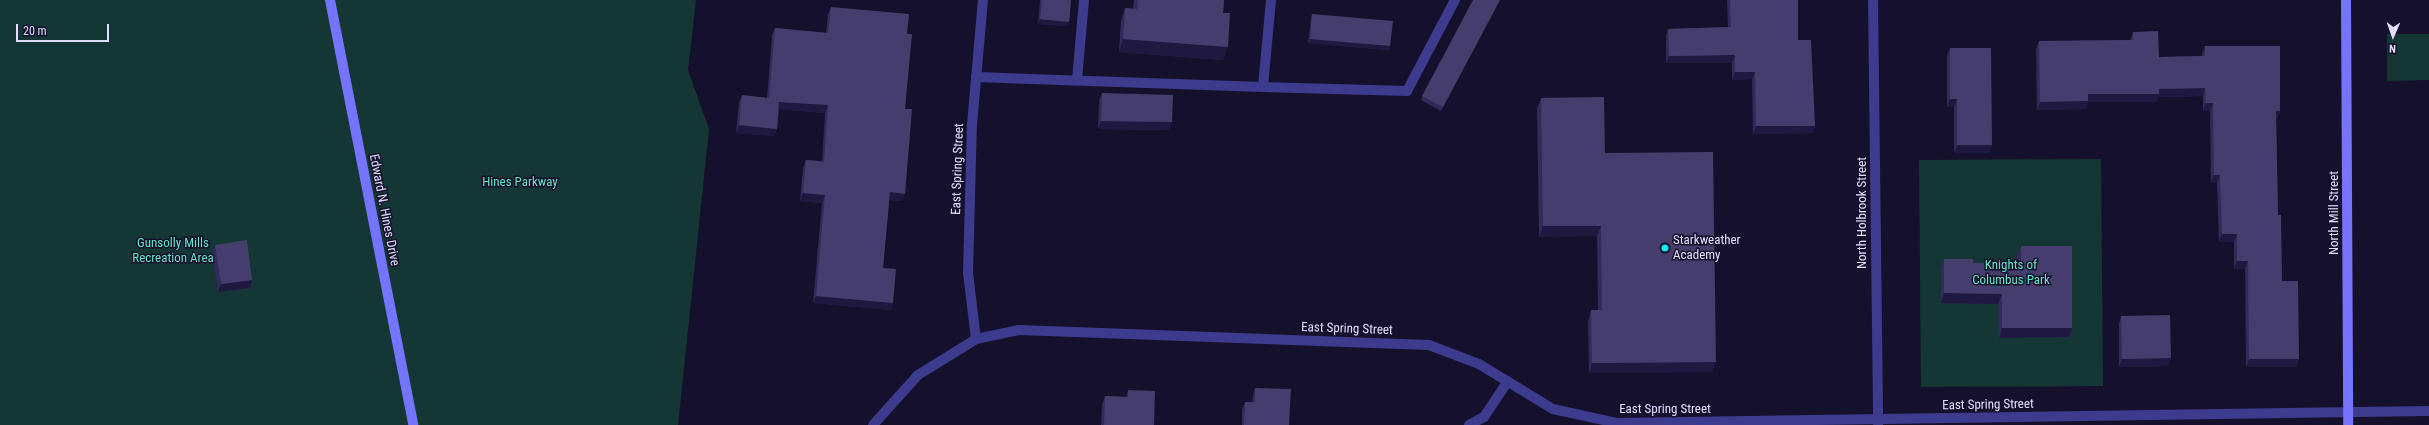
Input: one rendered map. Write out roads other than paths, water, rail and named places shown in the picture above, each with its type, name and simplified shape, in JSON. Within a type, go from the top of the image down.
[{"type":"street","name":"Edward N. Hines Drive","points":[[330,0],[413,425]]},
{"type":"street","name":"East Spring Street","points":[[976,339],[968,273],[972,126],[983,0]]},
{"type":"street","points":[[1078,80],[1084,0]]},
{"type":"street","points":[[1263,87],[1270,0]]},
{"type":"street","points":[[976,77],[1407,91],[1455,0]]},
{"type":"street","name":"North Holbrook Street","points":[[1873,0],[1878,423]]},
{"type":"street","name":"North Mill Street","points":[[2346,0],[2348,425]]},
{"type":"street","name":"East Spring Street","points":[[872,425],[918,375],[976,339],[1020,330],[1429,344],[1479,364],[1553,409],[1617,423],[1878,423],[2348,411],[2429,411]]},
{"type":"street","points":[[1469,425],[1484,417],[1508,381]]},
{"type":"place","name":"Starkweather Academy","points":[[1665,248]]},
{"type":"park label","name":"Hines Parkway","points":[[520,182]]},
{"type":"park label","name":"Gunsolly Mills Recreation Area","points":[[173,252]]},
{"type":"park label","name":"Knights of Columbus Park","points":[[2011,274]]}]
